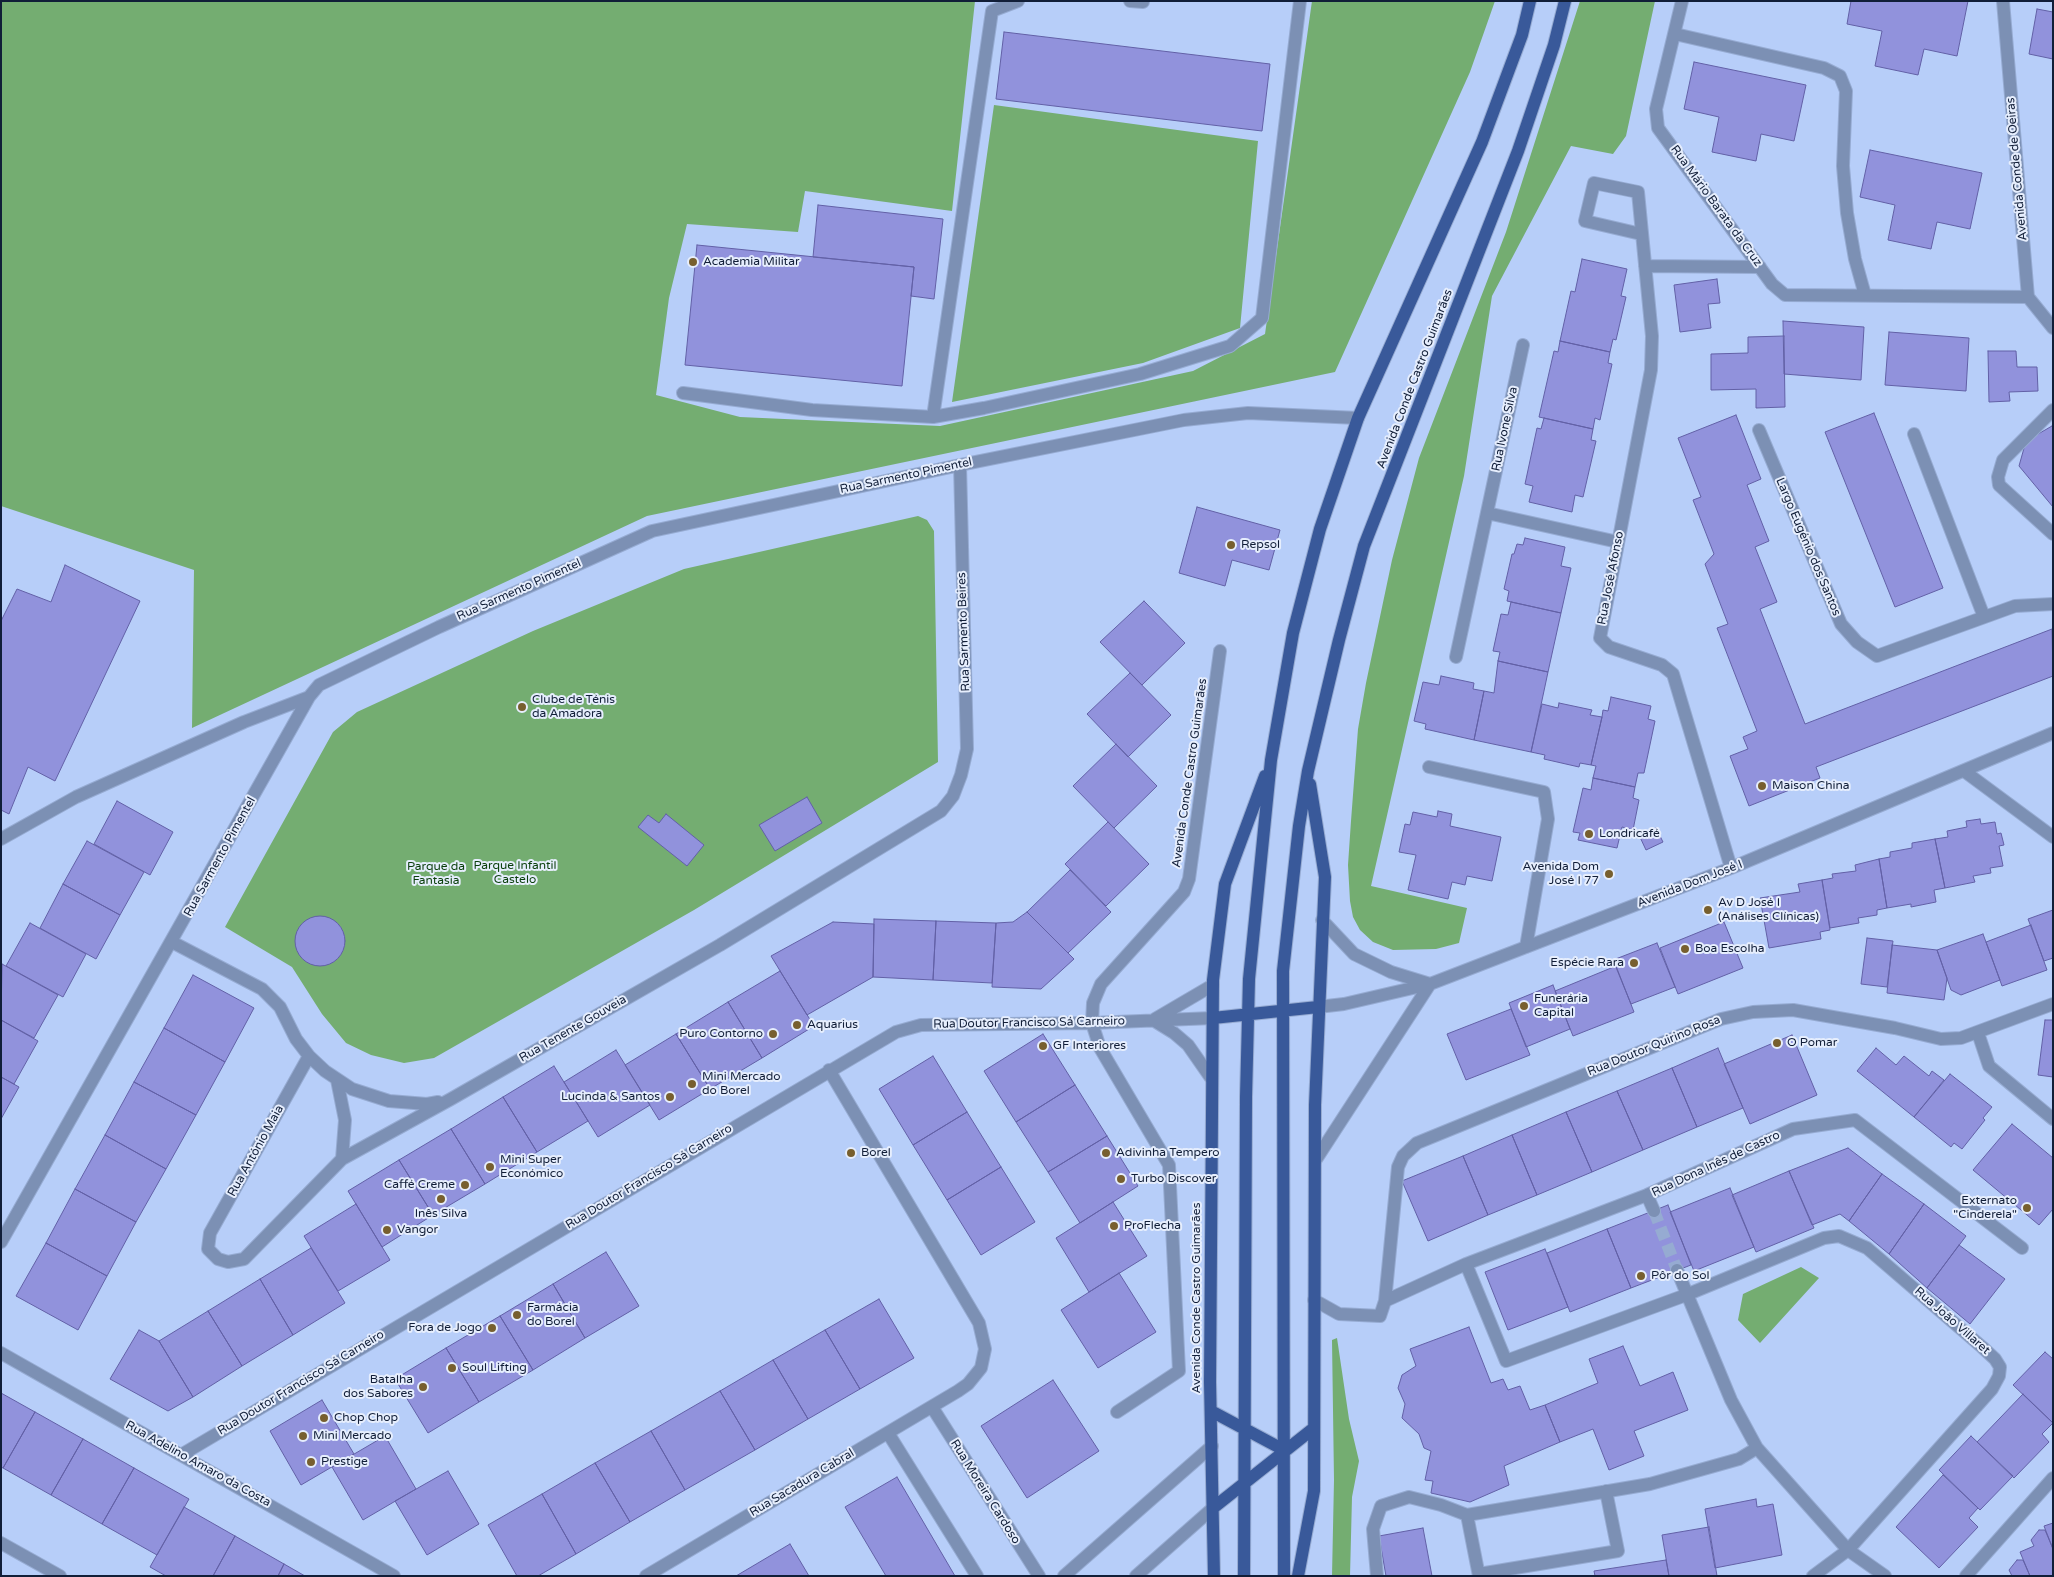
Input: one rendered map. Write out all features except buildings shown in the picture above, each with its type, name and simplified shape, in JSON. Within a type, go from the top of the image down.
[{"type":"main road","name":"Avenida Conde Castro Guimarães","points":[[1244,1576],[1246,1097],[1249,979],[1271,760],[1293,633],[1320,529],[1358,418],[1482,142],[1522,35],[1530,1]]},
{"type":"main road","name":"Avenida Conde Castro Guimarães","points":[[1284,1576],[1283,971],[1299,826],[1308,771],[1339,640],[1364,546],[1518,150],[1554,45],[1565,1]]},
{"type":"main road","name":"Avenida Conde Castro Guimarães","points":[[1214,1576],[1210,1382],[1210,1078],[1213,985],[1225,884],[1271,760]]},
{"type":"main road","name":"Avenida Conde Castro Guimarães","points":[[1298,1576],[1314,1492],[1315,1161],[1318,1007],[1325,877],[1308,771]]},
{"type":"main road","points":[[1212,1018],[1318,1007]]},
{"type":"main road","points":[[1211,1411],[1284,1450]]},
{"type":"main road","points":[[1213,1508],[1244,1481],[1314,1428]]},
{"type":"street","points":[[933,417],[992,11],[1018,1]]},
{"type":"street","points":[[683,393],[812,410],[933,417],[984,408],[1140,374],[1230,346],[1262,318],[1300,1]]},
{"type":"street","name":"Rua Mário Barata da Cruz","points":[[1682,1],[1656,109],[1658,128],[1772,284],[1785,295],[2028,297]]},
{"type":"street","name":"Avenida Conde de Oeiras","points":[[2004,1],[2028,297]]},
{"type":"street","points":[[1675,34],[1824,68],[1840,76],[1846,91],[1843,166],[1846,213],[1865,296]]},
{"type":"street","name":"Rua José Afonso","points":[[1641,234],[1585,221],[1594,183],[1638,192],[1652,336],[1651,370],[1600,638],[1609,648],[1662,665],[1673,674],[1731,868]]},
{"type":"street","points":[[1645,266],[1760,267]]},
{"type":"street","points":[[2028,297],[2053,328]]},
{"type":"street","name":"Rua Ivone Silva","points":[[1456,657],[1524,345]]},
{"type":"street","points":[[2053,410],[2003,460],[1998,477],[1998,485],[2053,534]]},
{"type":"street","name":"Rua Sarmento Pimentel","points":[[1,1242],[309,697],[319,685],[439,626],[652,531],[960,465],[1212,416],[1283,413],[1358,418]]},
{"type":"street","name":"Largo Eugénio dos Santos","points":[[1759,430],[1841,624],[1857,642],[1877,656],[2015,606],[2053,604]]},
{"type":"street","points":[[1914,434],[1984,617]]},
{"type":"street","name":"Rua Sarmento Beires","points":[[953,796],[961,775],[967,749],[960,465]]},
{"type":"street","points":[[1487,514],[1618,542]]},
{"type":"street","name":"Avenida Conde Castro Guimarães","points":[[1118,1412],[1179,1371],[1169,1166],[1100,1048],[1092,1023],[1094,1003],[1101,984],[1184,892],[1189,879],[1220,651]]},
{"type":"street","points":[[1,839],[76,797],[244,722],[309,697]]},
{"type":"street","name":"Avenida Dom José I","points":[[1318,1007],[1344,1004],[1430,984],[1731,868],[2053,732]]},
{"type":"street","points":[[1429,767],[1544,792],[1548,819],[1526,947]]},
{"type":"street","points":[[1964,771],[2053,837]]},
{"type":"street","name":"Rua Tenente Gouveia","points":[[208,1249],[218,1259],[228,1262],[244,1258],[342,1159],[451,1099],[728,940],[933,816],[953,796]]},
{"type":"street","points":[[1315,1161],[1430,984],[1391,972],[1354,954],[1322,920]]},
{"type":"street","points":[[172,942],[262,989],[280,1008],[296,1039],[309,1056],[337,1080],[352,1089],[389,1101],[427,1104],[451,1099]]},
{"type":"street","name":"Rua Doutor Francisco Sá Carneiro","points":[[1153,1020],[1213,985]]},
{"type":"street","name":"Rua Doutor Quirino Rosa","points":[[1385,1301],[1396,1180],[1403,1156],[1417,1142],[1721,1019],[1753,1012],[1793,1010],[1895,1028],[1941,1039],[1961,1038],[1978,1033],[2053,1004]]},
{"type":"street","name":"Rua Doutor Francisco Sá Carneiro","points":[[181,1455],[896,1032],[921,1025],[1092,1023],[1212,1018]]},
{"type":"street","points":[[1153,1020],[1174,1033],[1188,1045],[1210,1078]]},
{"type":"street","points":[[1978,1033],[1989,1066],[2053,1119]]},
{"type":"street","name":"Rua António Maia","points":[[208,1249],[210,1234],[309,1056]]},
{"type":"street","name":"Rua Sacadura Cabral","points":[[646,1576],[958,1391],[977,1374],[984,1358],[984,1338],[979,1323],[829,1070]]},
{"type":"street","points":[[337,1080],[345,1120],[342,1159]]},
{"type":"street","name":"Rua Dona Inês de Castro","points":[[1385,1301],[1466,1264],[1647,1195],[1793,1128],[1854,1120],[2022,1248]]},
{"type":"street","points":[[1647,1195],[1654,1211]]},
{"type":"street","name":"Rua João Villaret","points":[[1466,1264],[1506,1362],[1686,1295],[1824,1238],[1839,1236],[1867,1248],[1995,1359],[2000,1367],[1999,1376],[1992,1388],[1848,1550]]},
{"type":"street","points":[[1677,1270],[1731,1400],[1757,1448],[1848,1550],[1885,1576]]},
{"type":"street","points":[[1314,1300],[1339,1314],[1380,1316],[1385,1301]]},
{"type":"street","name":"Rua Adelino Amaro da Costa","points":[[1,1354],[394,1576]]},
{"type":"street","name":"Rua Moreira Cardoso","points":[[932,1407],[1039,1576]]},
{"type":"street","points":[[888,1432],[977,1576]]},
{"type":"street","points":[[1064,1576],[1212,1446]]},
{"type":"street","points":[[1377,1576],[1374,1529],[1381,1506],[1409,1497],[1441,1504],[1467,1514],[1650,1484],[1739,1459],[1757,1448]]},
{"type":"street","points":[[1966,1576],[2053,1478]]},
{"type":"street","points":[[1467,1514],[1479,1575],[1618,1551],[1606,1491]]},
{"type":"street","points":[[1140,1575],[1213,1508]]},
{"type":"street","points":[[1,1543],[60,1576]]},
{"type":"street","points":[[1813,1576],[1848,1550]]},
{"type":"green space","name":"Academia Militar","points":[[1,1],[975,1],[952,211],[805,191],[798,232],[687,224],[669,298],[656,395],[740,417],[940,426],[1193,371],[1265,334],[1312,1],[1495,1],[1470,72],[1335,372],[647,516],[192,728],[194,570],[1,506]]},
{"type":"green space","points":[[1580,1],[1655,1],[1626,136],[1613,154],[1571,146],[1492,296],[1464,476],[1371,886],[1467,908],[1459,943],[1436,949],[1393,950],[1373,942],[1360,930],[1353,917],[1350,901],[1348,865],[1351,821],[1358,729],[1366,683],[1392,560],[1419,458],[1506,232]]},
{"type":"green space","points":[[994,105],[1258,141],[1240,328],[1143,363],[952,402]]},
{"type":"green space","points":[[918,516],[927,520],[934,531],[938,762],[694,910],[434,1058],[404,1063],[371,1055],[346,1043],[322,1014],[292,967],[225,927],[333,732],[357,712],[533,631],[684,569]]},
{"type":"green space","points":[[1801,1267],[1819,1278],[1760,1343],[1738,1320],[1743,1294]]},
{"type":"green space","points":[[1337,1338],[1349,1419],[1359,1461],[1352,1497],[1350,1576],[1332,1576],[1334,1480],[1332,1340]]},
{"type":"tunnel","points":[[1654,1211],[1677,1270]]},
{"type":"place","name":"Academia Militar","points":[[693,262]]},
{"type":"place","name":"Repsol","points":[[1231,545]]},
{"type":"place","name":"Clube de Ténis da Amadora","points":[[522,707]]},
{"type":"place","name":"Maison China","points":[[1762,786]]},
{"type":"place","name":"Londricafé","points":[[1589,834]]},
{"type":"place","name":"Avenida Dom José I 77","points":[[1609,874]]},
{"type":"place","name":"Av D José I (Análises Clínicas)","points":[[1708,910]]},
{"type":"place","name":"Boa Escolha","points":[[1685,949]]},
{"type":"place","name":"Espécie Rara","points":[[1634,963]]},
{"type":"place","name":"Funerária Capital","points":[[1524,1006]]},
{"type":"place","name":"Aquarius","points":[[797,1025]]},
{"type":"place","name":"Puro Contorno","points":[[773,1034]]},
{"type":"place","name":"O Pomar","points":[[1777,1043]]},
{"type":"place","name":"GF Interiores","points":[[1043,1046]]},
{"type":"place","name":"Mini Mercado do Borel","points":[[692,1084]]},
{"type":"place","name":"Lucinda & Santos","points":[[670,1097]]},
{"type":"place","name":"Borel","points":[[851,1153]]},
{"type":"place","name":"Adivinha Tempero","points":[[1106,1153]]},
{"type":"place","name":"Mini Super Económico","points":[[490,1167]]},
{"type":"place","name":"Turbo Discover","points":[[1121,1179]]},
{"type":"place","name":"Caffé Creme","points":[[465,1185]]},
{"type":"place","name":"Inês Silva","points":[[441,1199]]},
{"type":"place","name":"Externato \"Cinderela\"","points":[[2027,1208]]},
{"type":"place","name":"ProFlecha","points":[[1114,1226]]},
{"type":"place","name":"Vangor","points":[[387,1230]]},
{"type":"place","name":"Pôr do Sol","points":[[1641,1276]]},
{"type":"place","name":"Farmácia do Borel","points":[[517,1315]]},
{"type":"place","name":"Fora de Jogo","points":[[492,1328]]},
{"type":"place","name":"Soul Lifting","points":[[452,1368]]},
{"type":"place","name":"Batalha dos Sabores","points":[[423,1387]]},
{"type":"place","name":"Chop Chop","points":[[324,1418]]},
{"type":"place","name":"Mini Mercado","points":[[303,1436]]},
{"type":"place","name":"Prestige","points":[[311,1462]]},
{"type":"park label","name":"Parque Infantil Castelo","points":[[515,873]]},
{"type":"park label","name":"Parque da Fantasia","points":[[436,874]]}]
